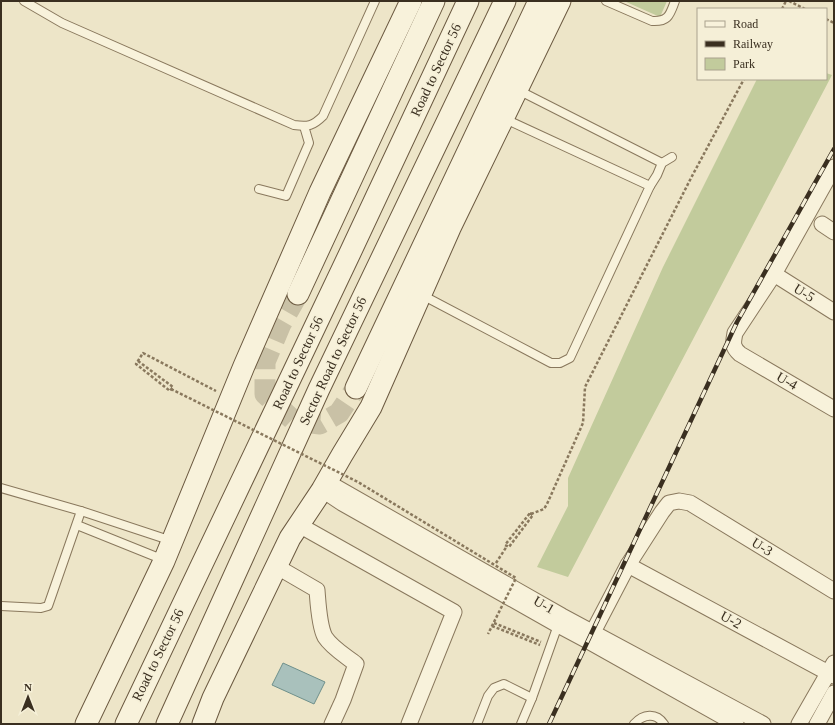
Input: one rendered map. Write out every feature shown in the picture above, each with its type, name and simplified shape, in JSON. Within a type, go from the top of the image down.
[{"type":"street","points":[[86,724],[164,561],[231,399],[320,192],[411,1]]},
{"type":"street","points":[[298,294],[434,1]]},
{"type":"street","name":"Road to Sector 56","points":[[126,724],[347,260],[468,1]]},
{"type":"street","name":"Sector Road to Sector 56","points":[[167,724],[319,389],[505,1]]},
{"type":"street","points":[[356,388],[539,1]]},
{"type":"street","points":[[203,724],[213,698],[290,538],[324,486],[371,407],[450,228],[560,1]]},
{"type":"street","points":[[774,274],[834,167]]},
{"type":"street","name":"U-5","points":[[774,274],[834,312]]},
{"type":"street","name":"U-4","points":[[774,274],[735,334],[733,342],[735,349],[740,354],[834,409]]},
{"type":"street","points":[[324,486],[342,503],[558,626],[588,641],[736,724]]},
{"type":"street","name":"U-1","points":[[324,486],[763,724]]},
{"type":"street","name":"U-3","points":[[628,565],[669,503],[679,500],[690,503],[834,591]]},
{"type":"street","points":[[299,525],[454,612],[409,724]]},
{"type":"street","points":[[593,632],[628,565]]},
{"type":"street","name":"U-2","points":[[628,565],[832,671]]},
{"type":"street","points":[[276,567],[317,590],[319,613],[325,636],[343,655],[356,664],[343,700],[332,724]]},
{"type":"street","points":[[799,724],[832,671]]},
{"type":"street","points":[[817,724],[834,692]]},
{"type":"lane","points":[[24,1],[62,23],[294,125],[304,126],[315,124],[323,116],[375,1]]},
{"type":"lane","points":[[606,1],[652,21],[660,21],[666,20],[675,1]]},
{"type":"lane","points":[[517,90],[662,163]]},
{"type":"lane","points":[[503,118],[650,186]]},
{"type":"lane","points":[[259,189],[286,196],[309,143],[304,126]]},
{"type":"lane","points":[[421,294],[551,363],[560,363],[570,358],[650,186],[662,163],[672,157]]},
{"type":"lane","points":[[1,488],[81,511],[172,541]]},
{"type":"lane","points":[[1,606],[41,608],[48,606],[81,511]]},
{"type":"lane","points":[[77,525],[164,561]]},
{"type":"lane","points":[[521,724],[558,626]]},
{"type":"lane","points":[[477,724],[488,696],[494,688],[504,684],[532,698]]},
{"type":"lane","points":[[634,724],[639,719],[652,715],[664,724]]},
{"type":"path","points":[[787,1],[803,8]]},
{"type":"path","points":[[495,565],[531,514],[544,508],[547,504],[583,423],[584,387],[691,178],[743,80]]},
{"type":"path","points":[[231,399],[143,353],[137,363],[170,391],[172,389],[358,482],[516,578],[488,634]]},
{"type":"path","points":[[493,624],[542,642]]},
{"type":"path","points":[[493,624],[540,646]]},
{"type":"green space","points":[[624,1],[667,1],[660,17]]},
{"type":"green space","points":[[827,73],[832,75],[568,577],[537,567],[568,506],[568,478],[663,267],[756,80],[827,80]]},
{"type":"water","points":[[283,663],[325,682],[314,704],[272,685]]},
{"type":"tunnel","points":[[298,294],[281,324],[265,362],[265,394],[294,421],[320,424],[339,413],[356,388]]},
{"type":"railway","points":[[549,724],[737,322],[834,149]]}]
